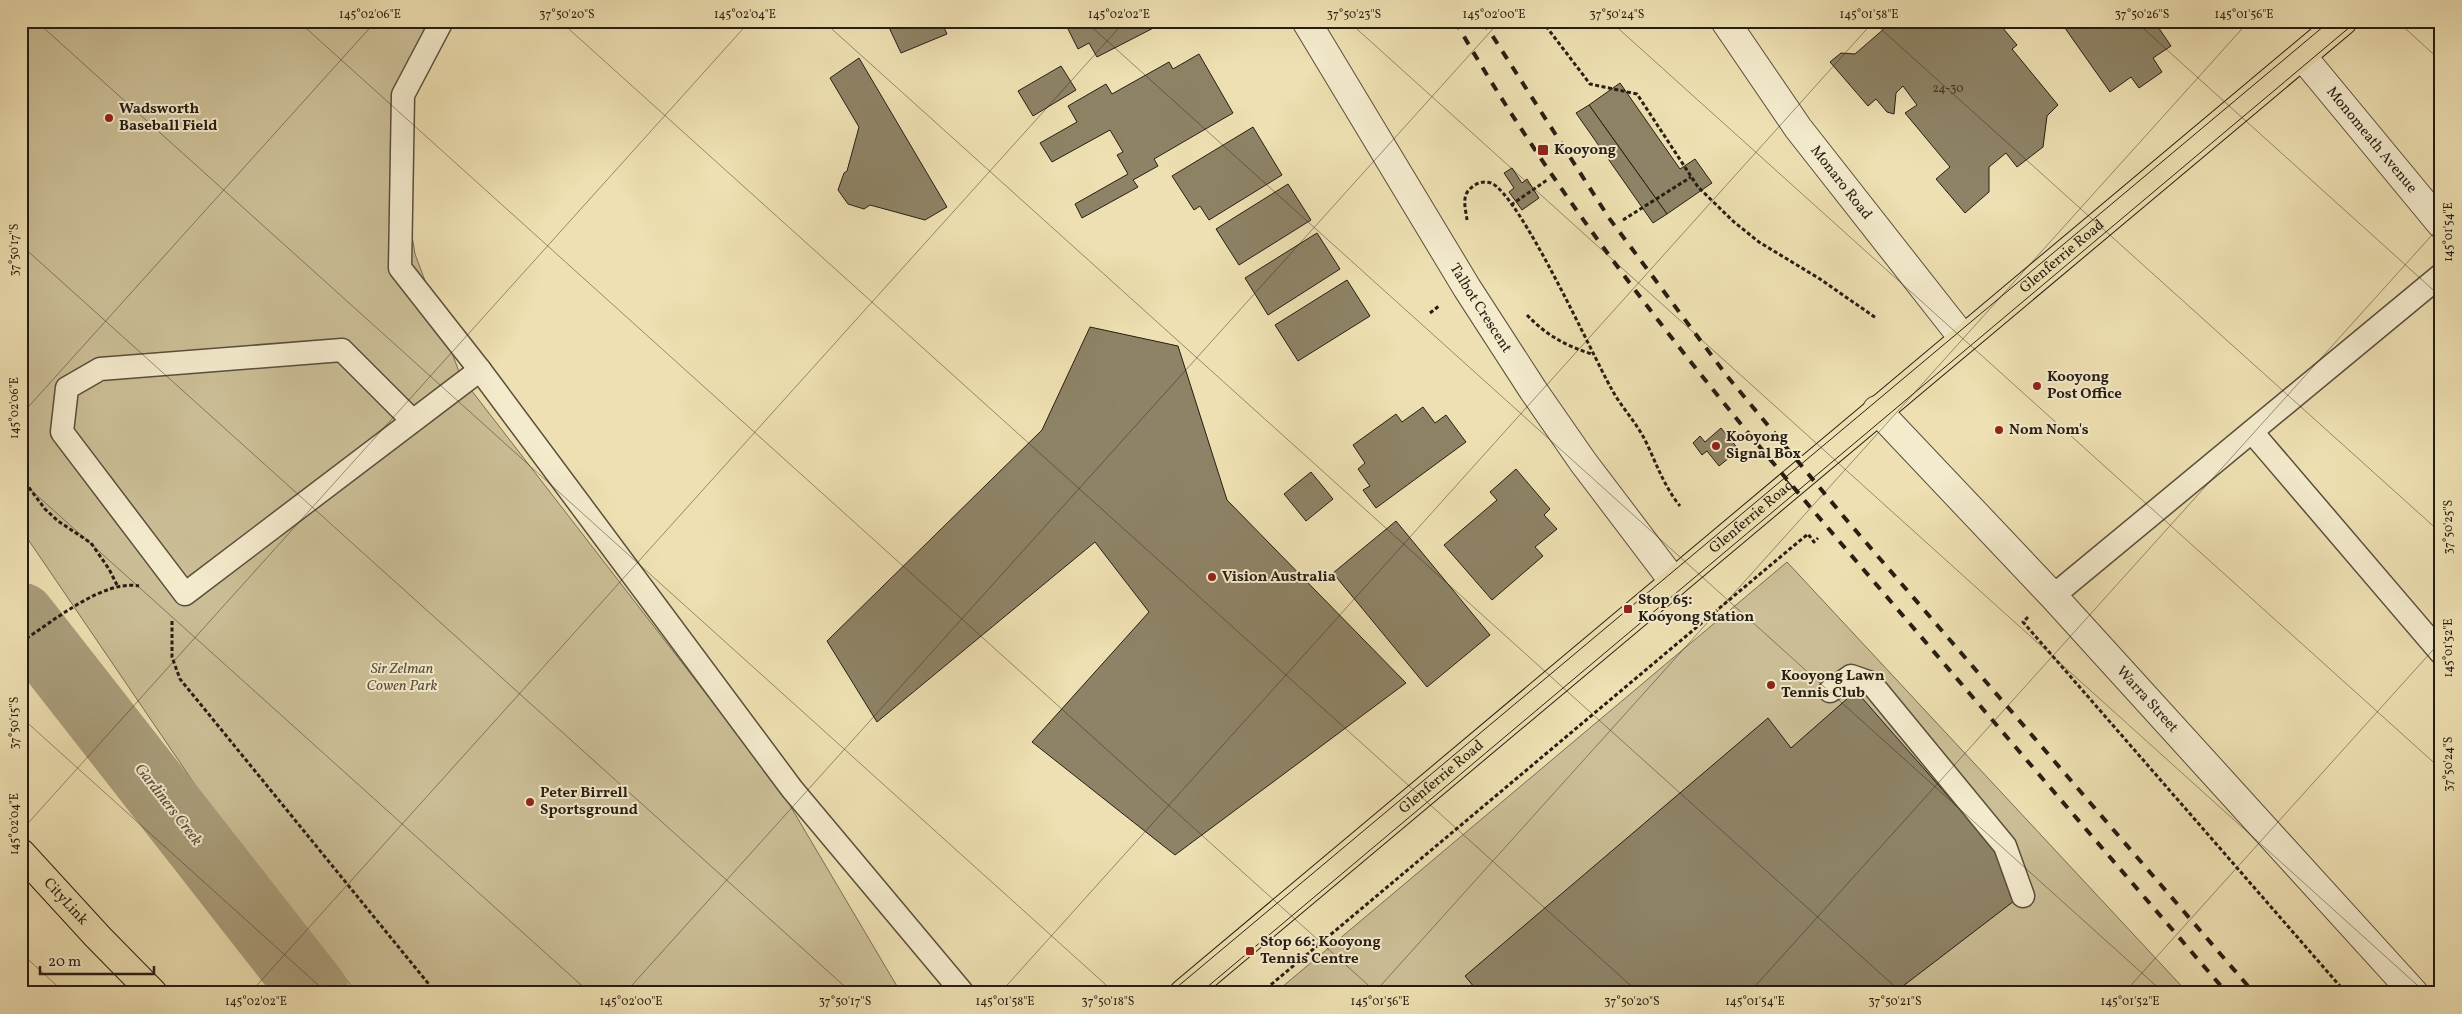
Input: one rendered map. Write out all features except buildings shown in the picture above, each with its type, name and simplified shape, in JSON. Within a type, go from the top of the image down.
[{"type":"main road","name":"Glenferrie Road","points":[[1184,993],[2343,21]]},
{"type":"main road","name":"CityLink","points":[[21,853],[98,937],[153,993]]},
{"type":"street","name":"Talbot Crescent","points":[[1306,21],[1467,288],[1533,390],[1583,462],[1674,582]]},
{"type":"street","name":"Monaro Road","points":[[1726,21],[1798,128],[1963,338]]},
{"type":"street","name":"Monomeath Avenue","points":[[2302,56],[2441,224]]},
{"type":"street","name":"Warra Street","points":[[1877,410],[2053,596],[2414,993]]},
{"type":"lane","points":[[442,21],[403,95],[400,268],[480,370],[792,789],[963,993]]},
{"type":"lane","points":[[2053,596],[2441,275]]},
{"type":"lane","points":[[413,421],[342,350],[100,369],[67,388],[62,432],[185,594],[413,421],[480,370]]},
{"type":"lane","points":[[2252,432],[2441,653]]},
{"type":"lane","points":[[1830,691],[1851,676],[1871,683],[2005,846],[2008,868],[2023,896]]},
{"type":"path","points":[[1542,21],[1590,84],[1637,94],[1691,177],[1734,222],[1759,242],[1820,279],[1876,318]]},
{"type":"path","points":[[1623,220],[1691,177]]},
{"type":"path","points":[[1511,205],[1547,180]]},
{"type":"path","points":[[1467,221],[1466,194],[1477,183],[1492,183],[1511,205],[1552,272],[1608,384],[1646,441],[1658,471],[1680,506]]},
{"type":"path","points":[[21,477],[45,509],[58,522],[91,543],[109,568],[117,585]]},
{"type":"path","points":[[1260,993],[1796,543],[1808,534],[1814,542],[1818,538]]},
{"type":"path","points":[[21,642],[97,593],[117,585],[143,587]]},
{"type":"path","points":[[2053,596],[2022,622],[2346,993]]},
{"type":"path","points":[[172,616],[172,657],[174,667],[180,679],[436,993]]},
{"type":"green space","name":"Sir Zelman Cowen Park","points":[[21,21],[439,21],[397,145],[415,254],[461,377],[782,792],[901,993],[357,993],[211,808],[21,529]]},
{"type":"green space","name":"Kooyong Lawn Tennis Club","points":[[1787,562],[2188,993],[1275,993]]},
{"type":"waterway","name":"Gardiners Creek","points":[[21,617],[315,993]]},
{"type":"tram line","points":[[1170,993],[2330,21]]},
{"type":"tram line","points":[[1200,993],[2357,21]]},
{"type":"railway","points":[[1455,21],[1500,96],[1547,168],[1597,239],[1702,376],[1813,510],[2227,993]]},
{"type":"railway","points":[[1483,21],[1609,218],[1727,376],[1844,517],[2254,993]]},
{"type":"place","name":"Wadsworth Baseball Field","points":[[109,118]]},
{"type":"place","name":"Kooyong","points":[[1543,150]]},
{"type":"place","name":"Kooyong Post Office","points":[[2037,386]]},
{"type":"place","name":"Nom Nom's","points":[[1999,430]]},
{"type":"place","name":"Kooyong Signal Box","points":[[1716,446]]},
{"type":"place","name":"Vision Australia","points":[[1212,577]]},
{"type":"place","name":"Stop 65: Kooyong Station","points":[[1628,609]]},
{"type":"place","name":"Kooyong Lawn Tennis Club","points":[[1771,685]]},
{"type":"place","name":"Peter Birrell Sportsground","points":[[530,802]]},
{"type":"place","name":"Stop 66: Kooyong Tennis Centre","points":[[1250,951]]}]
